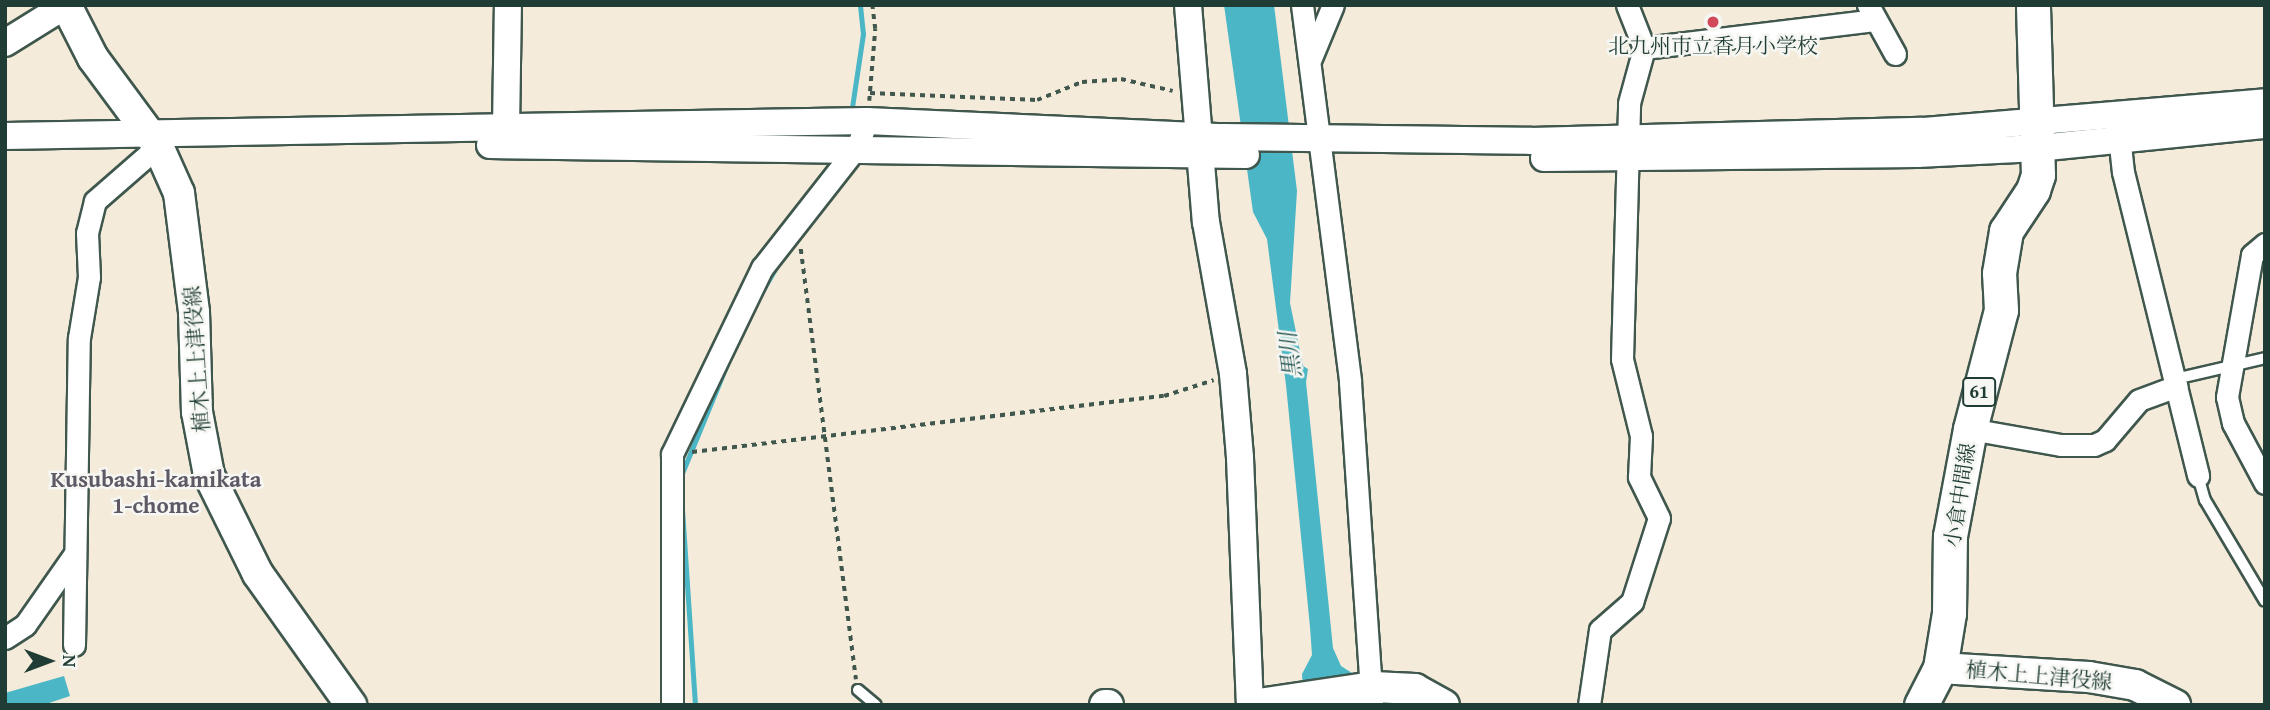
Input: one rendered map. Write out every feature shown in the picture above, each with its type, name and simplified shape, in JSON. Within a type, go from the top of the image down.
[{"type":"main road","name":"植木上上津役線","points":[[66,5],[93,58],[155,140],[179,193],[186,233],[197,412],[209,475],[258,574],[351,705]]},
{"type":"main road","name":"61","points":[[2033,5],[2037,136]]},
{"type":"main road","name":"小倉中間線","points":[[1920,705],[1940,668],[1949,613],[1951,536],[1970,429],[2001,310],[1999,273],[2006,231],[2034,190],[2037,136]]},
{"type":"main road","name":"植木上上津役線","points":[[1940,668],[2101,679],[2135,685],[2175,705]]},
{"type":"main road","points":[[1259,703],[1415,689],[1444,705]]},
{"type":"street","points":[[5,43],[66,5]]},
{"type":"street","points":[[506,128],[508,5]]},
{"type":"street","points":[[1188,5],[1198,101],[1211,145],[1206,222],[1233,374],[1259,703]]},
{"type":"street","points":[[1302,5],[1311,59],[1319,146],[1350,382],[1368,694]]},
{"type":"street","points":[[1311,59],[1333,5]]},
{"type":"street","points":[[1589,705],[1600,630],[1632,602],[1659,519],[1639,477],[1641,436],[1622,359],[1629,103],[1644,48],[1627,5]]},
{"type":"street","points":[[1644,48],[1871,13],[1895,54]]},
{"type":"street","points":[[2118,129],[2265,102]]},
{"type":"street","points":[[672,705],[669,488],[672,454],[762,268],[857,147],[867,121]]},
{"type":"street","points":[[5,148],[506,128],[867,121],[1211,145]]},
{"type":"street","points":[[5,136],[857,147],[1211,145],[1627,149],[1836,135],[2037,136],[2118,129],[2265,125]]},
{"type":"street","points":[[2118,129],[2198,476]]},
{"type":"street","points":[[74,645],[79,338],[89,277],[87,233],[95,201],[155,140]]},
{"type":"street","points":[[2265,244],[2252,255],[2227,397],[2233,423],[2265,483]]},
{"type":"street","points":[[1970,429],[2061,444],[2094,444],[2105,440],[2139,400],[2176,383]]},
{"type":"street","points":[[5,638],[26,625],[74,555]]},
{"type":"lane","points":[[2176,383],[2265,358]]},
{"type":"lane","points":[[2198,476],[2205,500],[2265,601]]},
{"type":"lane","points":[[858,690],[876,705]]},
{"type":"path","points":[[867,121],[875,29],[872,5]]},
{"type":"path","points":[[870,93],[1037,100],[1082,82],[1121,79],[1154,83],[1198,101]]},
{"type":"path","points":[[798,223],[858,690]]},
{"type":"path","points":[[672,454],[1164,396],[1233,374]]},
{"type":"water","name":"黒川","points":[[1224,5],[1274,5],[1297,191],[1290,303],[1303,366],[1308,369],[1306,382],[1333,648],[1341,666],[1352,673],[1352,705],[1304,705],[1302,674],[1312,655],[1286,385],[1267,239],[1253,212]]},
{"type":"water","points":[[64,676],[70,696],[43,705],[5,705],[5,693]]},
{"type":"waterway","points":[[851,114],[863,34],[860,5]]},
{"type":"waterway","points":[[760,295],[778,264]]},
{"type":"waterway","points":[[680,478],[727,364]]},
{"type":"waterway","points":[[682,509],[695,705]]},
{"type":"place","name":"北九州市立香月小学校","points":[[1713,22]]},
{"type":"district","name":"Kusubashi-kamikata 1-chome","points":[[156,492]]}]
